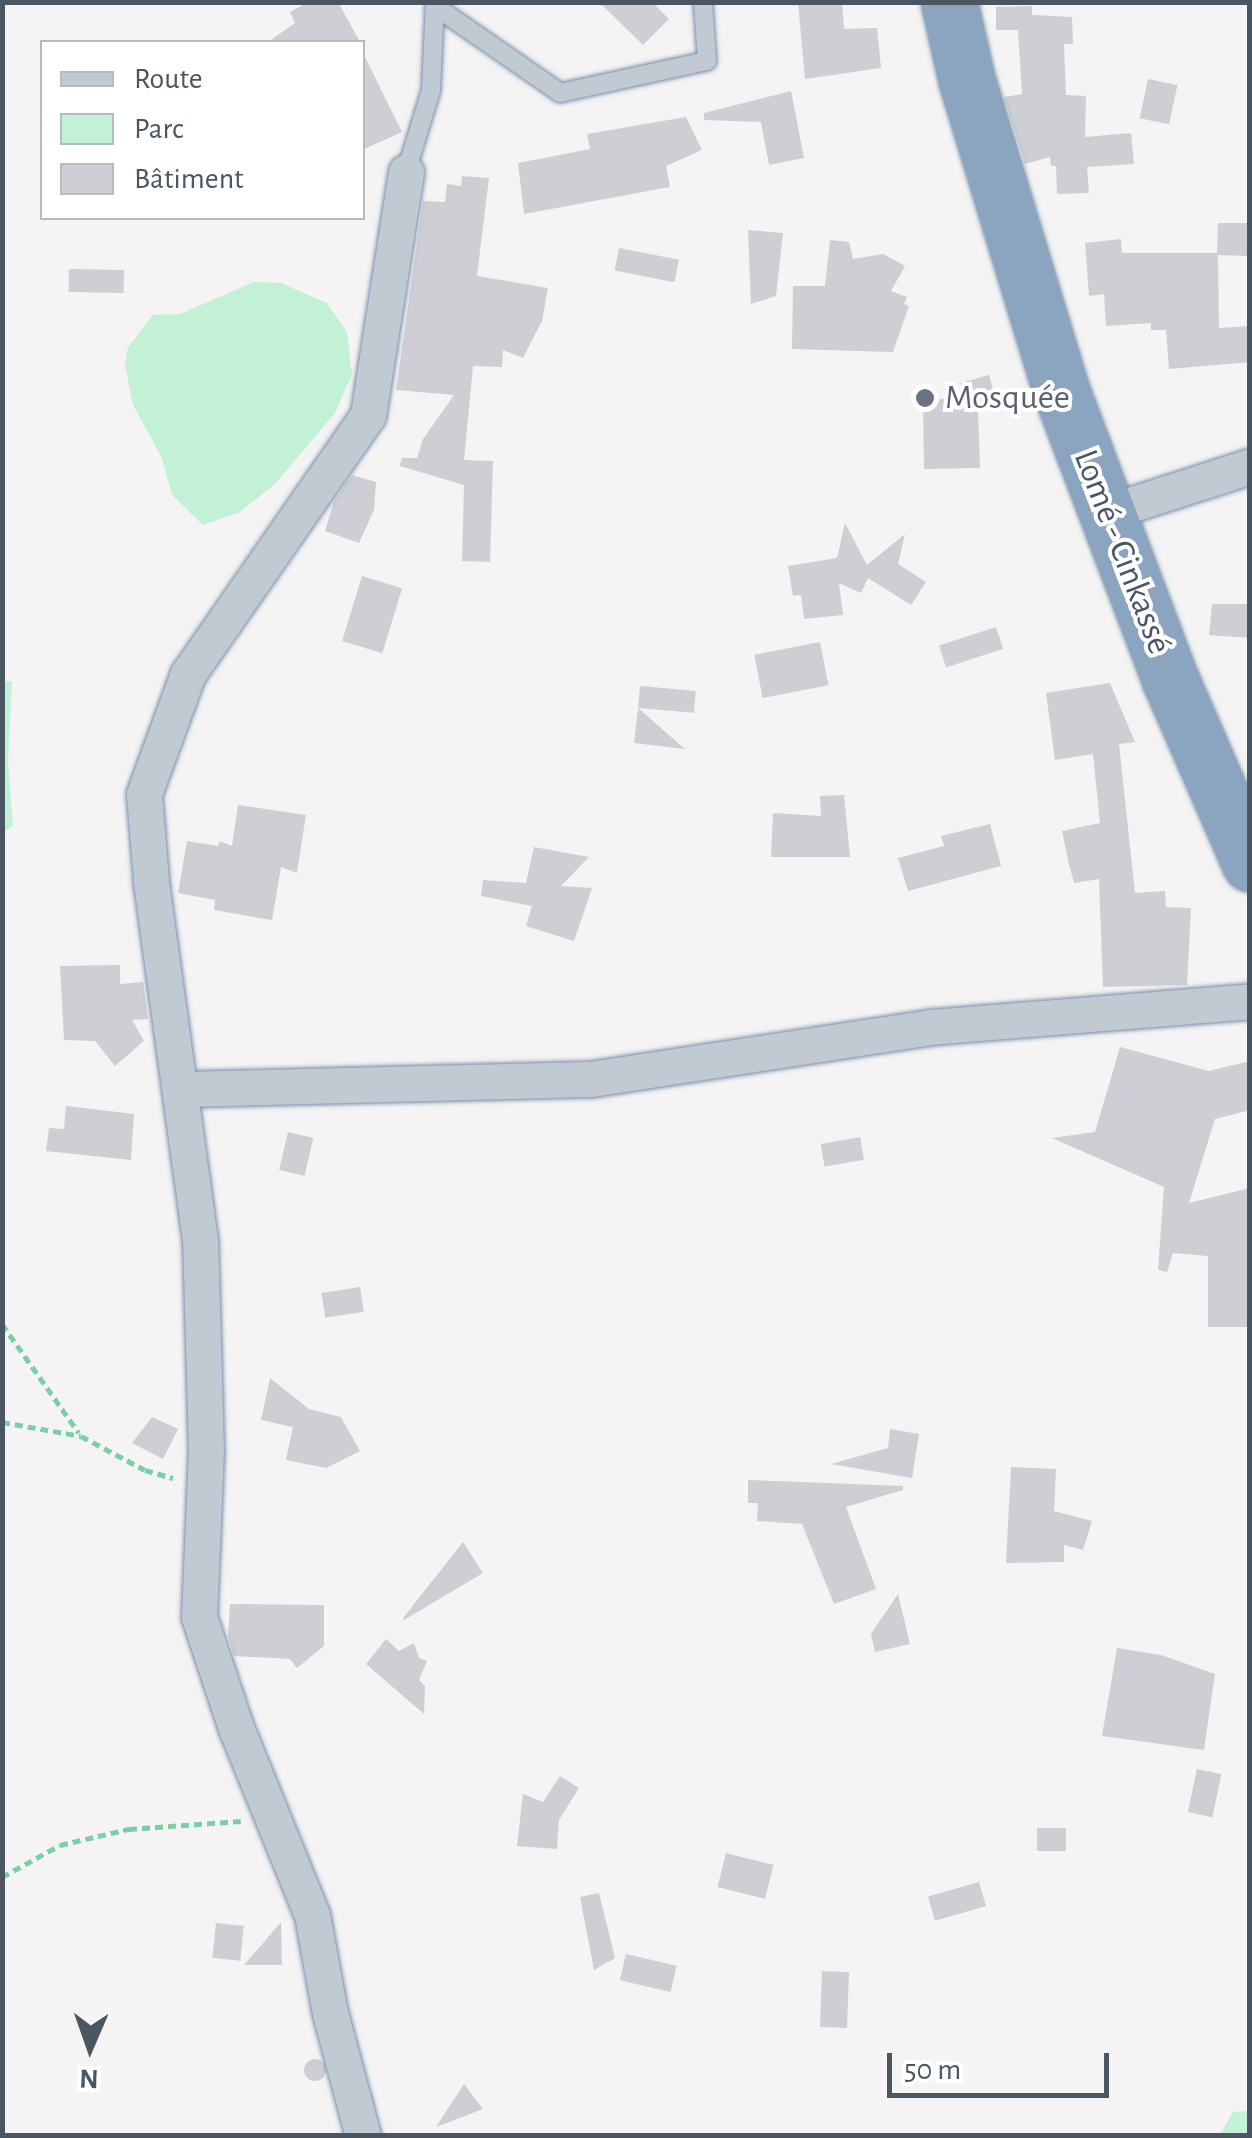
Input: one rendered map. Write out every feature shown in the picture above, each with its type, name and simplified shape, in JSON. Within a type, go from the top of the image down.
[{"type":"highway","name":"Lomé - Cinkassé","points":[[949,2],[1015,249],[1060,388],[1170,680],[1250,863]]},
{"type":"street","points":[[364,2136],[330,2013],[312,1915],[199,1617],[206,1488],[200,1240],[151,880],[144,794],[188,674],[368,415],[406,172]]},
{"type":"street","points":[[1108,512],[1250,466]]},
{"type":"street","points":[[181,1088],[591,1078],[930,1026],[1250,1001]]},
{"type":"lane","points":[[436,4],[560,93],[707,60],[703,2]]},
{"type":"lane","points":[[406,172],[431,90],[436,4]]},
{"type":"path","points":[[2,1324],[81,1436]]},
{"type":"path","points":[[2,1422],[81,1436],[145,1470],[206,1488]]},
{"type":"path","points":[[2,1877],[60,1845],[129,1829],[203,1821],[274,1821]]},
{"type":"green space","points":[[254,282],[281,283],[327,303],[347,332],[352,375],[335,413],[276,483],[240,512],[203,525],[172,495],[162,458],[133,405],[125,365],[128,347],[153,315],[180,314]]},
{"type":"green space","points":[[3,681],[12,681],[8,761],[13,826],[3,832]]},
{"type":"green space","points":[[1249,2111],[1249,2135],[1220,2135],[1233,2112]]},
{"type":"building","points":[[308,2],[338,2],[359,40],[271,40],[295,23],[290,12]]},
{"type":"building","points":[[599,2],[652,2],[669,19],[643,45]]},
{"type":"building","points":[[798,2],[842,2],[844,29],[877,28],[881,68],[805,79]]},
{"type":"building","points":[[1032,6],[1032,15],[1072,17],[1073,44],[1064,44],[1066,95],[1086,96],[1085,137],[1131,133],[1134,164],[1087,167],[1089,193],[1057,194],[1056,166],[1051,166],[1050,157],[1025,164],[1004,97],[1022,94],[1018,30],[996,30],[996,7]]},
{"type":"building","points":[[365,57],[402,132],[365,149]]},
{"type":"building","points":[[1148,79],[1177,85],[1169,124],[1140,118]]},
{"type":"building","points":[[791,91],[804,158],[769,165],[761,122],[704,120],[704,113]]},
{"type":"building","points":[[686,117],[702,150],[666,166],[670,187],[524,214],[518,163],[590,149],[587,134]]},
{"type":"building","points":[[462,176],[489,178],[477,276],[548,288],[542,321],[523,358],[503,350],[502,367],[473,366],[464,460],[493,461],[490,562],[462,561],[464,485],[400,466],[402,458],[417,458],[423,439],[454,395],[396,390],[423,201],[445,202],[447,184],[461,186]]},
{"type":"building","points":[[1218,223],[1250,223],[1250,256],[1218,255],[1219,328],[1250,326],[1250,362],[1169,369],[1166,330],[1151,330],[1151,323],[1106,326],[1104,294],[1089,296],[1085,243],[1121,239],[1122,253],[1217,253]]},
{"type":"building","points":[[748,230],[783,233],[776,296],[751,304]]},
{"type":"building","points":[[830,240],[849,242],[853,259],[883,254],[905,266],[891,291],[907,297],[904,304],[909,306],[893,352],[792,349],[793,286],[825,286]]},
{"type":"building","points":[[619,248],[679,260],[674,282],[615,271]]},
{"type":"building","points":[[69,269],[124,270],[124,293],[69,292]]},
{"type":"building","points":[[989,375],[998,406],[978,411],[980,468],[924,469],[923,401],[965,397],[960,383]]},
{"type":"building","points":[[352,475],[376,482],[374,510],[359,543],[325,531],[334,501]]},
{"type":"building","points":[[845,523],[867,565],[905,534],[898,564],[926,582],[911,605],[868,578],[861,593],[839,583],[843,615],[804,619],[801,595],[793,596],[788,566],[837,558]]},
{"type":"building","points":[[362,576],[402,588],[382,653],[342,641]]},
{"type":"building","points":[[1212,604],[1250,604],[1250,638],[1209,635]]},
{"type":"building","points":[[996,627],[1003,649],[946,667],[939,646]]},
{"type":"building","points":[[820,642],[828,685],[763,698],[754,655]]},
{"type":"building","points":[[1110,683],[1135,742],[1119,744],[1135,893],[1165,891],[1166,907],[1191,908],[1187,985],[1103,987],[1099,879],[1074,883],[1069,864],[1062,831],[1100,823],[1093,754],[1055,760],[1046,693]]},
{"type":"building","points":[[640,686],[696,691],[694,713],[638,708]]},
{"type":"building","points":[[638,708],[685,749],[634,743]]},
{"type":"building","points":[[844,795],[850,857],[771,857],[773,813],[821,816],[820,796]]},
{"type":"building","points":[[238,805],[306,815],[297,873],[281,867],[272,920],[214,910],[215,900],[178,893],[187,841],[218,846],[220,841],[232,846]]},
{"type":"building","points":[[990,824],[1001,866],[908,891],[898,858],[944,846],[941,836]]},
{"type":"building","points":[[534,847],[589,857],[561,886],[592,888],[574,941],[526,926],[532,906],[481,896],[483,880],[526,883]]},
{"type":"building","points":[[120,965],[120,984],[143,982],[148,1019],[132,1020],[144,1041],[115,1066],[95,1041],[64,1040],[60,966]]},
{"type":"building","points":[[1120,1047],[1209,1071],[1250,1061],[1250,1110],[1215,1119],[1189,1203],[1250,1188],[1247,1327],[1208,1327],[1208,1256],[1173,1253],[1167,1272],[1158,1270],[1164,1187],[1052,1138],[1095,1132]]},
{"type":"building","points":[[66,1106],[134,1114],[131,1160],[46,1151],[49,1128],[64,1129]]},
{"type":"building","points":[[288,1132],[313,1138],[305,1176],[279,1170]]},
{"type":"building","points":[[860,1137],[864,1160],[825,1167],[821,1144]]},
{"type":"building","points":[[360,1287],[364,1312],[325,1318],[321,1293]]},
{"type":"building","points":[[270,1378],[309,1409],[341,1417],[360,1451],[326,1468],[286,1460],[293,1427],[261,1420]]},
{"type":"building","points":[[152,1417],[178,1429],[163,1459],[132,1443]]},
{"type":"building","points":[[890,1429],[919,1434],[912,1478],[831,1464],[888,1448]]},
{"type":"building","points":[[1011,1467],[1056,1469],[1054,1511],[1092,1521],[1083,1550],[1064,1545],[1064,1562],[1006,1563]]},
{"type":"building","points":[[748,1480],[903,1486],[903,1490],[846,1507],[876,1589],[834,1604],[802,1524],[757,1521],[758,1503],[748,1503]]},
{"type":"building","points":[[463,1542],[483,1573],[404,1620],[403,1618]]},
{"type":"building","points":[[898,1594],[910,1644],[875,1652],[871,1634]]},
{"type":"building","points":[[230,1604],[324,1605],[324,1646],[297,1668],[290,1659],[234,1656],[228,1636]]},
{"type":"building","points":[[386,1639],[399,1651],[414,1643],[419,1658],[427,1661],[419,1680],[425,1686],[424,1714],[366,1664]]},
{"type":"building","points":[[1117,1648],[1161,1655],[1215,1674],[1204,1750],[1102,1736]]},
{"type":"building","points":[[1197,1769],[1221,1774],[1212,1817],[1188,1812]]},
{"type":"building","points":[[560,1776],[579,1788],[559,1820],[557,1849],[517,1846],[523,1794],[543,1802]]},
{"type":"building","points":[[1037,1828],[1066,1828],[1066,1851],[1037,1851]]},
{"type":"building","points":[[726,1853],[774,1865],[765,1899],[718,1887]]},
{"type":"building","points":[[979,1882],[986,1906],[935,1921],[928,1897]]},
{"type":"building","points":[[599,1893],[615,1958],[594,1970],[580,1897]]},
{"type":"building","points":[[281,1922],[282,1965],[244,1965]]},
{"type":"building","points":[[216,1923],[244,1926],[240,1961],[212,1958]]},
{"type":"building","points":[[626,1954],[677,1966],[671,1992],[620,1980]]},
{"type":"building","points":[[822,1971],[849,1972],[847,2028],[820,2027]]},
{"type":"building","points":[[315,2059],[323,2062],[323,2078],[315,2081],[307,2078],[304,2070],[307,2062]]},
{"type":"building","points":[[464,2084],[483,2109],[436,2127]]},
{"type":"place","name":"Mosquée","points":[[925,398]]}]
